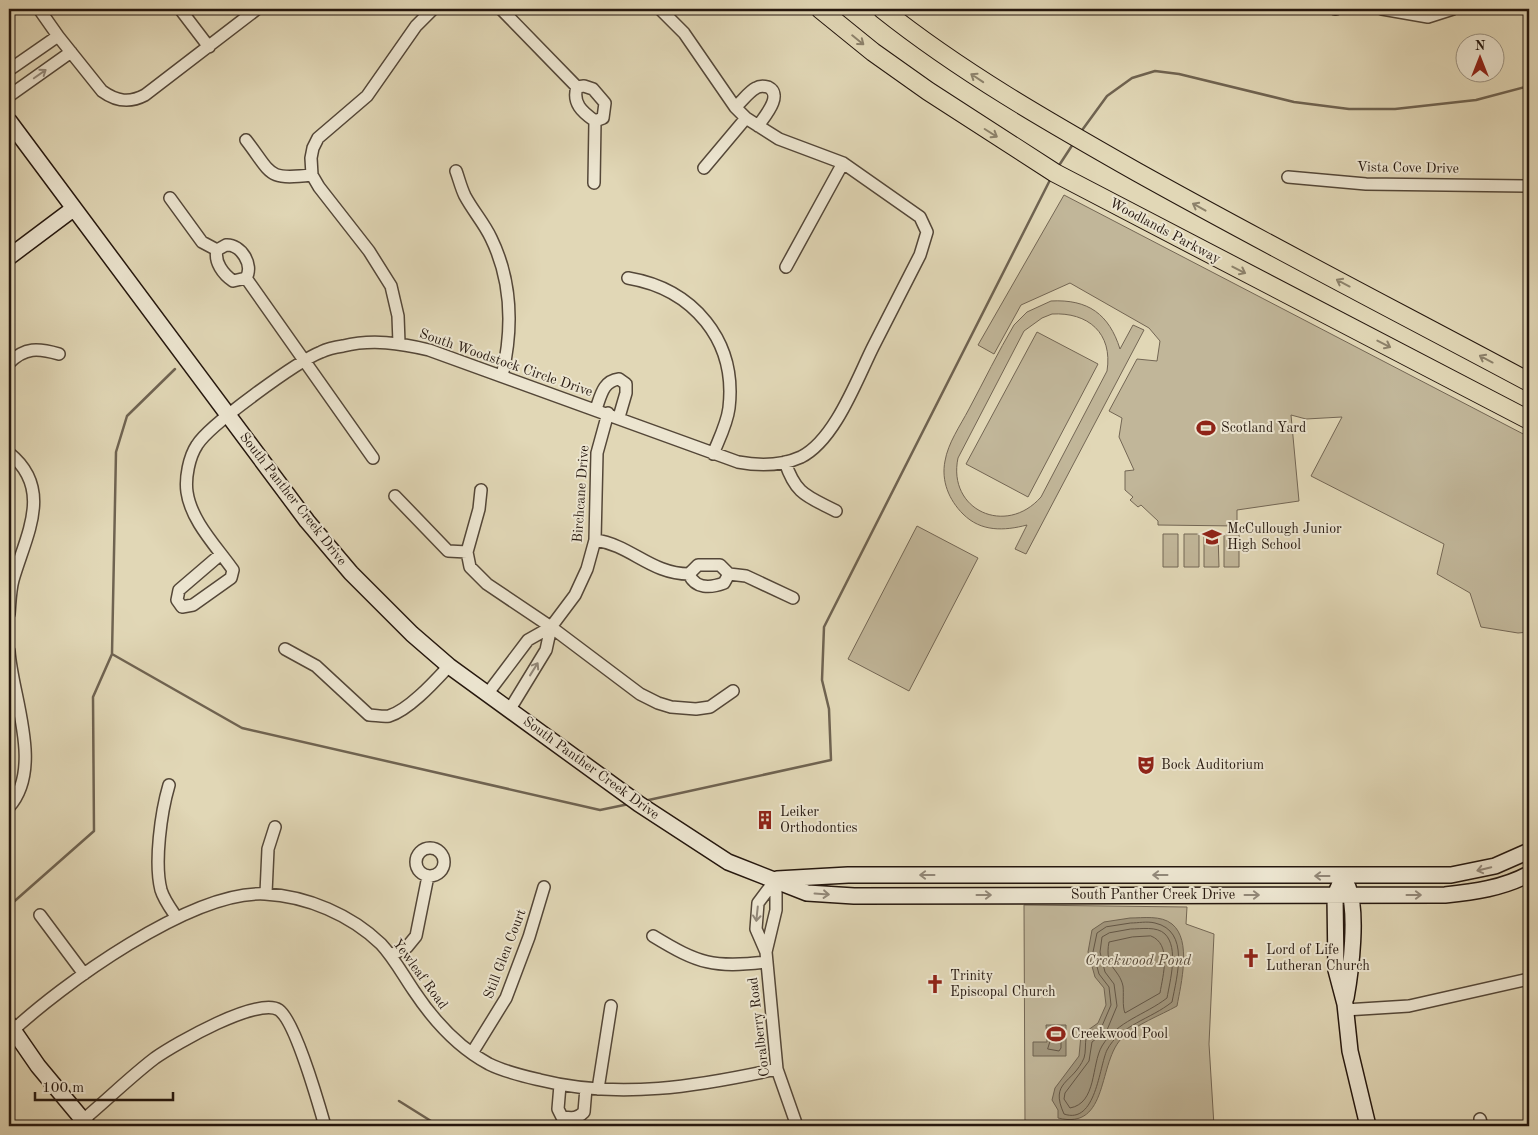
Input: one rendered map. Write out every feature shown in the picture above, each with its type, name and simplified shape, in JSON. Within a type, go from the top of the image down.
[{"type":"main road","name":"Woodlands Parkway","points":[[820,9],[873,52],[928,91],[1072,182],[1529,420]]},
{"type":"main road","points":[[882,9],[982,81],[1063,131],[1224,221],[1529,382]]},
{"type":"street","points":[[40,9],[58,36],[102,91],[112,98],[123,101],[135,100],[145,94],[257,9]]},
{"type":"street","points":[[180,9],[208,47]]},
{"type":"street","points":[[399,343],[397,308],[391,286],[369,251],[312,175],[311,158],[318,138],[367,96],[416,26],[433,9]]},
{"type":"street","points":[[501,9],[577,87]]},
{"type":"street","points":[[660,9],[684,33],[735,108],[746,118],[779,139],[843,163],[786,266]]},
{"type":"street","points":[[1382,9],[1428,17],[1453,9]]},
{"type":"street","points":[[9,70],[58,36]]},
{"type":"street","points":[[9,96],[71,52]]},
{"type":"street","points":[[584,86],[592,89],[605,103],[603,118],[595,120],[583,113],[577,103],[575,93],[577,87],[584,86]]},
{"type":"street","points":[[735,108],[753,89],[760,86],[768,88],[773,93],[774,100],[758,126]]},
{"type":"street","points":[[704,168],[746,118]]},
{"type":"street","points":[[594,183],[595,120]]},
{"type":"street","name":"South Panther Creek Drive","points":[[9,122],[338,560],[388,611],[449,666],[635,801],[728,862],[753,873],[776,879],[807,893],[854,896],[1445,895],[1475,892],[1503,886],[1529,874]]},
{"type":"street","points":[[246,140],[273,175],[284,178],[312,175]]},
{"type":"street","name":"South Woodstock Circle Drive","points":[[221,554],[180,590],[177,600],[182,607],[193,605],[231,578],[233,570],[198,520],[190,504],[187,490],[191,458],[197,445],[208,430],[228,414],[305,361],[320,352],[343,346],[363,343],[399,343],[429,350],[613,415],[712,454],[750,464],[785,462],[801,457],[812,449],[838,418],[920,255],[927,232],[920,217],[843,163]]},
{"type":"street","points":[[456,171],[465,195],[491,238],[501,263],[509,296],[511,318],[507,354],[502,376]]},
{"type":"street","name":"Vista Cove Drive","points":[[1288,177],[1366,184],[1529,186]]},
{"type":"street","points":[[170,198],[202,242],[217,250]]},
{"type":"street","points":[[9,257],[73,209]]},
{"type":"street","points":[[217,250],[226,245],[238,248],[250,268],[246,278]]},
{"type":"street","points":[[217,250],[216,257],[219,265],[228,277],[233,281],[246,278]]},
{"type":"street","points":[[246,278],[373,458]]},
{"type":"street","points":[[628,278],[654,284],[685,300],[703,317],[717,337],[725,358],[729,407],[712,454]]},
{"type":"street","points":[[9,364],[19,353],[30,349],[41,349],[59,354]]},
{"type":"street","name":"Birchcane Drive","points":[[488,693],[528,640],[551,627],[575,595],[587,569],[595,540],[597,453],[613,415],[626,393],[626,384],[619,379],[611,380],[606,384],[596,409]]},
{"type":"street","points":[[9,453],[26,470],[32,480],[34,494],[27,540],[11,581],[9,614]]},
{"type":"street","points":[[785,462],[795,486],[805,495],[836,511]]},
{"type":"street","points":[[481,490],[479,509],[467,552],[470,567],[487,584],[551,627],[640,694],[664,705],[684,710],[710,707],[733,692]]},
{"type":"street","points":[[395,496],[448,551],[467,552]]},
{"type":"street","points":[[595,540],[607,542],[626,550],[667,572],[689,574],[697,584],[704,587],[724,583],[729,574]]},
{"type":"street","points":[[689,574],[698,565],[720,565],[729,574],[746,576],[793,598]]},
{"type":"street","name":"Birchcane Drive","points":[[510,709],[546,650],[551,627]]},
{"type":"street","points":[[285,649],[316,666],[369,715],[389,716],[403,708],[433,683],[449,666]]},
{"type":"street","points":[[9,651],[14,711],[24,752],[22,783],[15,800],[9,807]]},
{"type":"street","points":[[169,785],[162,807],[160,877],[161,891],[177,918]]},
{"type":"street","points":[[266,894],[268,849],[275,827]]},
{"type":"street","name":"South Panther Creek Drive","points":[[776,879],[810,875],[1451,875],[1495,866],[1529,851]]},
{"type":"street","points":[[391,955],[406,947],[416,936],[428,876]]},
{"type":"street","points":[[1344,876],[1335,895],[1336,970],[1345,1007],[1350,1051],[1368,1126]]},
{"type":"street","points":[[1344,876],[1351,895],[1351,954],[1345,1007]]},
{"type":"street","name":"Coralberry Road","points":[[776,879],[758,903],[756,929],[766,957],[777,1069],[797,1126]]},
{"type":"street","name":"Coralberry Road","points":[[766,957],[776,910],[776,879]]},
{"type":"street","name":"Still Glen Court","points":[[472,1054],[506,998],[529,937],[544,887]]},
{"type":"street","name":"Yewleaf Road","points":[[10,1029],[94,966],[177,918],[230,898],[266,894],[292,898],[328,909],[362,929],[391,955],[445,1033],[472,1054],[505,1071],[560,1085],[592,1088],[676,1088],[777,1069]]},
{"type":"street","points":[[40,915],[84,974]]},
{"type":"street","points":[[653,936],[678,951],[708,964],[734,966],[766,957]]},
{"type":"street","points":[[1345,1007],[1409,1006],[1529,979]]},
{"type":"street","points":[[10,1029],[85,1123],[155,1059],[182,1042],[249,1010],[266,1006],[280,1010],[292,1027],[325,1126]]},
{"type":"street","points":[[560,1085],[558,1109],[562,1117],[580,1117],[584,1112],[592,1088],[611,1006]]},
{"type":"shaded area","points":[[1064,195],[1529,437],[1529,632],[1518,633],[1481,627],[1470,593],[1437,574],[1444,544],[1311,476],[1342,417],[1306,419],[1291,415],[1299,501],[1237,510],[1237,526],[1158,525],[1158,521],[1141,505],[1138,507],[1130,500],[1133,497],[1125,490],[1125,471],[1134,470],[1119,437],[1122,418],[1109,411],[1137,359],[1157,361],[1160,341],[1149,328],[1070,283],[1021,305],[994,354],[978,345]]},
{"type":"shaded area","points":[[1051,301],[1064,301],[1086,306],[1095,311],[1110,326],[1120,349],[1133,325],[1144,330],[1026,554],[1015,549],[1027,525],[1001,529],[985,527],[970,520],[958,509],[947,490],[944,468],[949,448],[955,435],[1002,346],[1014,325],[1027,312]],"holes":[[[1052,314],[1065,314],[1087,321],[1102,336],[1108,358],[1107,371],[1041,497],[1027,509],[1012,515],[996,516],[982,512],[970,504],[961,492],[957,476],[958,458],[1024,331],[1042,318]]]},
{"type":"shaded area","points":[[1037,332],[1098,364],[1028,497],[966,464]]},
{"type":"shaded area","points":[[917,526],[978,558],[909,691],[848,659]]},
{"type":"shaded area","points":[[1163,534],[1178,534],[1178,567],[1163,567]]},
{"type":"shaded area","points":[[1184,534],[1199,534],[1199,567],[1184,567]]},
{"type":"shaded area","points":[[1204,534],[1218,534],[1219,567],[1204,567]]},
{"type":"shaded area","points":[[1224,534],[1239,534],[1239,567],[1224,567]]},
{"type":"shaded area","points":[[1024,905],[1187,907],[1186,924],[1214,934],[1209,1044],[1214,1126],[1025,1126]]},
{"type":"water","name":"Creekwood Pond","points":[[1130,918],[1163,919],[1172,924],[1178,931],[1182,940],[1184,963],[1177,1006],[1141,1024],[1123,1037],[1115,1048],[1109,1062],[1095,1104],[1086,1114],[1075,1119],[1058,1118],[1058,1110],[1052,1100],[1055,1088],[1079,1056],[1081,1035],[1098,1023],[1106,1005],[1104,988],[1095,977],[1088,952],[1092,930],[1104,922]]},
{"type":"water","name":"Creekwood Pool","points":[[1046,1025],[1066,1025],[1066,1056],[1033,1056],[1033,1042],[1047,1042]]},
{"type":"waterway","points":[[1080,133],[1107,96],[1132,78],[1155,71],[1179,74],[1294,102],[1349,109],[1395,109],[1476,100],[1529,86]]},
{"type":"waterway","points":[[1058,167],[1073,144]]},
{"type":"waterway","points":[[644,801],[831,760],[829,709],[822,680],[824,627],[1051,178]]},
{"type":"waterway","points":[[175,369],[127,416],[116,452],[112,654],[242,728],[600,810],[629,804]]},
{"type":"waterway","points":[[9,906],[94,831],[93,697],[112,654]]},
{"type":"waterway","points":[[399,1101],[439,1126]]},
{"type":"place","name":"Scotland Yard","points":[[1206,428]]},
{"type":"place","name":"McCullough Junior High School","points":[[1212,537]]},
{"type":"place","name":"Bock Auditorium","points":[[1146,765]]},
{"type":"place","name":"Leiker Orthodontics","points":[[765,820]]},
{"type":"place","name":"Lord of Life Lutheran Church","points":[[1251,958]]},
{"type":"place","name":"Trinity Episcopal Church","points":[[935,984]]},
{"type":"place","name":"Creekwood Pool","points":[[1056,1034]]}]
